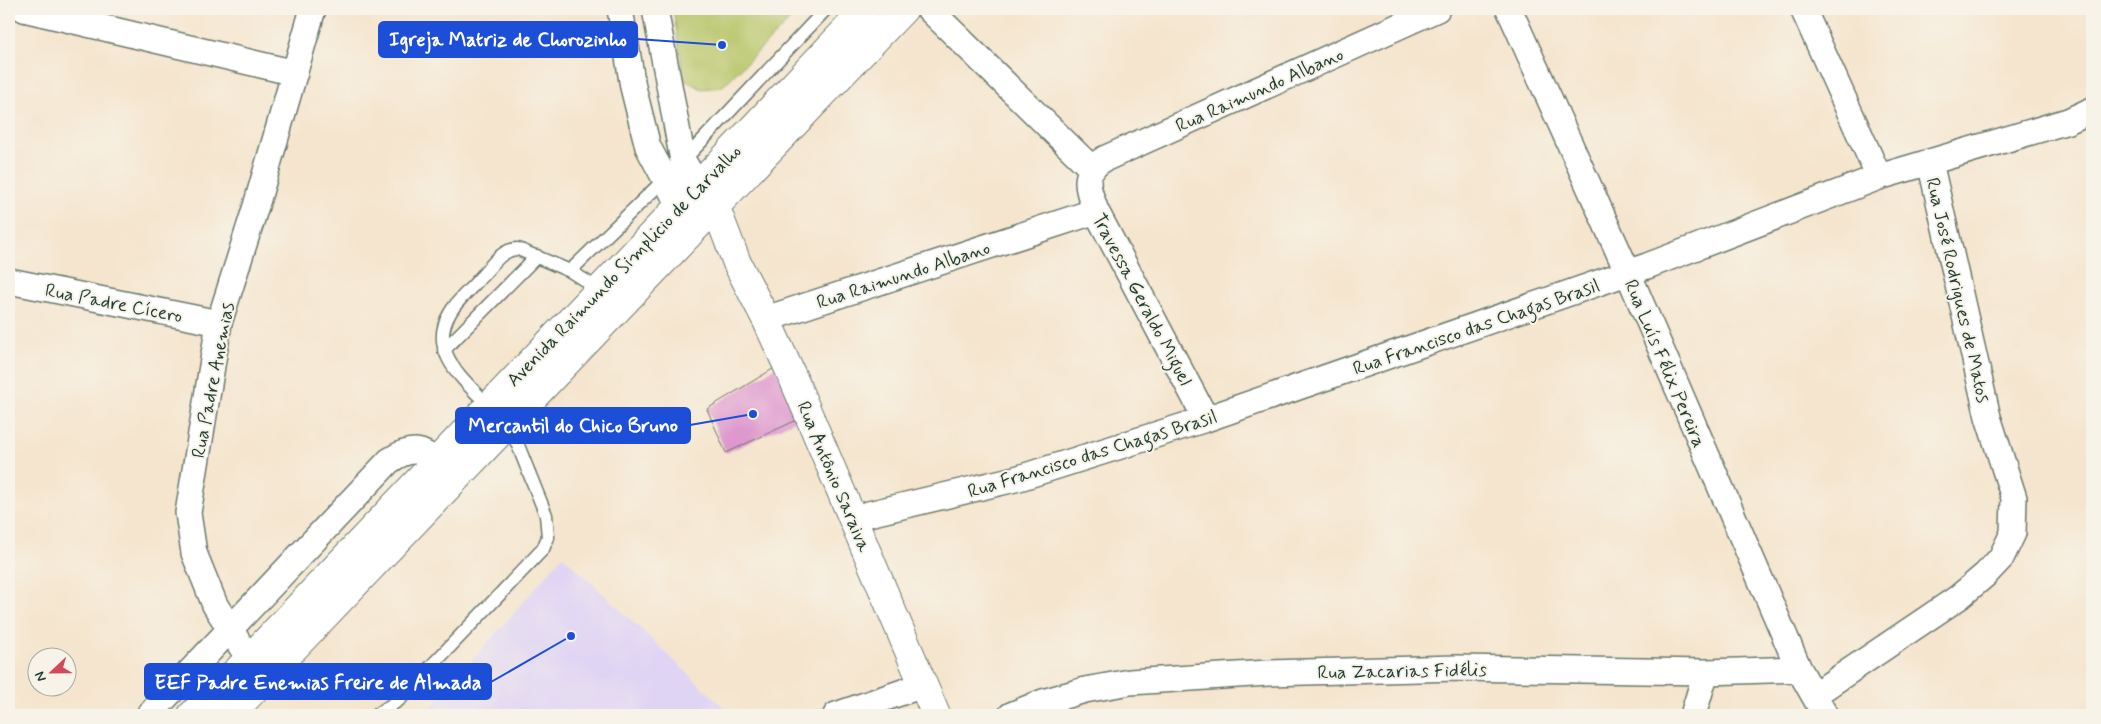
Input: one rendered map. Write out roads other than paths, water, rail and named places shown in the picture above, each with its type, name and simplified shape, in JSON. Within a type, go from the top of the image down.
[{"type":"main road","name":"Avenida Raimundo Simplicio de Carvalho","points":[[230,715],[446,470],[488,406],[866,9]]},
{"type":"main road","name":"Avenida Raimundo Simplicio de Carvalho","points":[[192,715],[446,470],[509,423],[904,9]]},
{"type":"main road","name":"Rua Antônio Saraiva","points":[[688,195],[726,240],[766,319],[936,715]]},
{"type":"street","points":[[24,9],[294,73]]},
{"type":"street","name":"Rua Padre Anemias","points":[[249,659],[215,604],[194,553],[188,513],[219,323],[313,9]]},
{"type":"street","name":"Rua Antônio Saraiva","points":[[620,9],[640,120],[648,147],[664,179],[688,195]]},
{"type":"street","name":"Rua Antônio Saraiva","points":[[655,9],[688,195]]},
{"type":"street","points":[[929,9],[1089,172]]},
{"type":"street","name":"Rua Raimundo Albano","points":[[1089,172],[1104,158],[1437,9]]},
{"type":"street","name":"Rua Luís Félix Pereira","points":[[1509,9],[1628,273],[1799,669],[1820,705]]},
{"type":"street","points":[[1803,9],[1879,176]]},
{"type":"street","name":"Rua Francisco das Chagas Brasil","points":[[852,518],[1019,478],[1206,420],[1628,273],[1879,176],[2068,122],[2092,110]]},
{"type":"street","name":"Rua José Rodrigues de Matos","points":[[1820,705],[1985,576],[2001,558],[2013,533],[2014,498],[1988,417],[1930,162]]},
{"type":"street","name":"Travessa Geraldo Miguel","points":[[1089,172],[1096,211],[1206,420]]},
{"type":"street","name":"Rua Raimundo Albano","points":[[766,319],[1096,211]]},
{"type":"street","name":"Rua Padre Cícero","points":[[9,281],[219,323]]},
{"type":"street","points":[[149,715],[229,628],[389,461],[411,450],[419,451],[446,470]]},
{"type":"street","name":"Rua Zacarias Fidélis","points":[[1010,715],[1043,702],[1085,690],[1130,682],[1268,673],[1457,668],[1706,672],[1799,669]]},
{"type":"street","points":[[1693,715],[1706,672]]},
{"type":"street","points":[[836,715],[924,685]]},
{"type":"lane","points":[[570,271],[682,161],[826,9]]},
{"type":"lane","points":[[488,406],[455,370],[444,350],[444,324],[451,311],[500,256],[512,249],[518,249],[570,271],[600,290]]},
{"type":"lane","points":[[444,350],[537,256]]},
{"type":"lane","points":[[377,715],[400,699],[543,549],[548,537],[546,515],[509,423]]},
{"type":"place","name":"Igreja Matriz de Chorozinho","points":[[722,45]]},
{"type":"place","name":"Mercantil do Chico Bruno","points":[[753,414]]},
{"type":"place","name":"EEF Padre Enemias Freire de Almada","points":[[571,636]]}]
